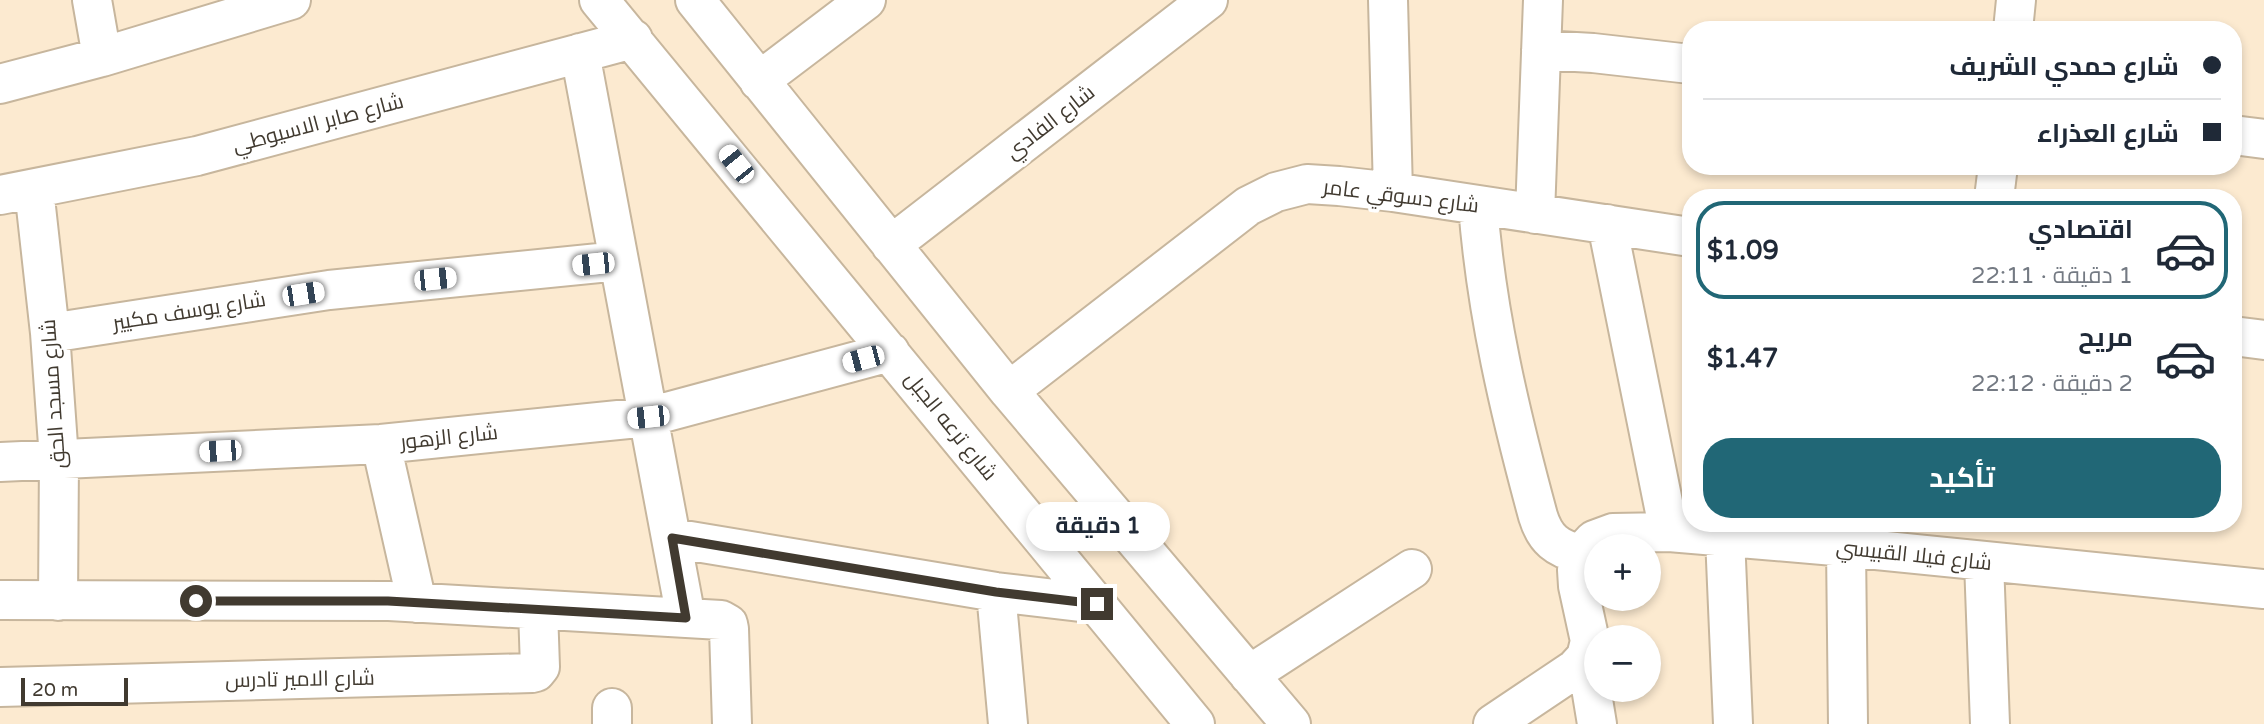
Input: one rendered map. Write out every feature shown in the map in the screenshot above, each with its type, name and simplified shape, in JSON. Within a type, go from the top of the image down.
[{"type":"street","points":[[92,0],[102,57]]},
{"type":"street","points":[[0,84],[102,57],[291,0]]},
{"type":"street","name":"شارع ترعه الجبل","points":[[599,0],[1195,724]]},
{"type":"street","points":[[695,0],[1009,391],[1291,724]]},
{"type":"street","points":[[759,81],[866,0]]},
{"type":"street","name":"شارع الفادي","points":[[891,245],[1208,0]]},
{"type":"street","points":[[1388,0],[1393,192]]},
{"type":"street","points":[[1535,214],[1543,0]]},
{"type":"street","points":[[2014,21],[2016,0]]},
{"type":"street","name":"شارع صابر الاسيوطي","points":[[17,192],[197,156],[633,39]]},
{"type":"street","points":[[1541,50],[1682,63]]},
{"type":"street","points":[[580,53],[686,618]]},
{"type":"street","points":[[2242,136],[2264,139]]},
{"type":"street","name":"شارع دسوقي عامر","points":[[1009,391],[1248,206],[1276,192],[1307,184],[1393,192],[1682,236]]},
{"type":"street","name":"شارع مسجد الحق","points":[[17,192],[50,333],[59,459],[58,601]]},
{"type":"street","points":[[1478,205],[1489,306],[1513,422],[1543,531],[1552,543],[1566,551],[1581,554],[1577,570],[1578,586],[1587,625]]},
{"type":"street","points":[[1606,224],[1669,532]]},
{"type":"street","name":"شارع يوسف مكيير","points":[[50,333],[329,290],[619,261]]},
{"type":"street","points":[[2242,337],[2264,341]]},
{"type":"street","name":"شارع الزهور","points":[[0,462],[381,444],[648,417],[890,352]]},
{"type":"street","points":[[381,444],[417,603]]},
{"type":"street","name":"شارع فيلا القبيسي","points":[[1581,554],[1594,540],[1613,533],[1669,532],[2264,589]]},
{"type":"street","points":[[1725,537],[1733,724]]},
{"type":"street","points":[[672,538],[996,592],[1097,604]]},
{"type":"street","points":[[1846,547],[1848,724]]},
{"type":"street","points":[[1984,562],[1990,724]]},
{"type":"street","points":[[1249,675],[1412,569]]},
{"type":"street","points":[[996,592],[1008,724]]},
{"type":"street","points":[[0,600],[417,603],[722,620],[728,624],[730,636],[733,724]]},
{"type":"street","name":"شارع الامير تادرس","points":[[0,687],[532,673],[540,667],[538,610]]},
{"type":"street","points":[[1493,724],[1576,669],[1584,659]]},
{"type":"street","points":[[1593,702],[1597,724]]},
{"type":"route","points":[[196,601],[388,601],[686,618],[672,538],[996,592],[1097,604]]}]
